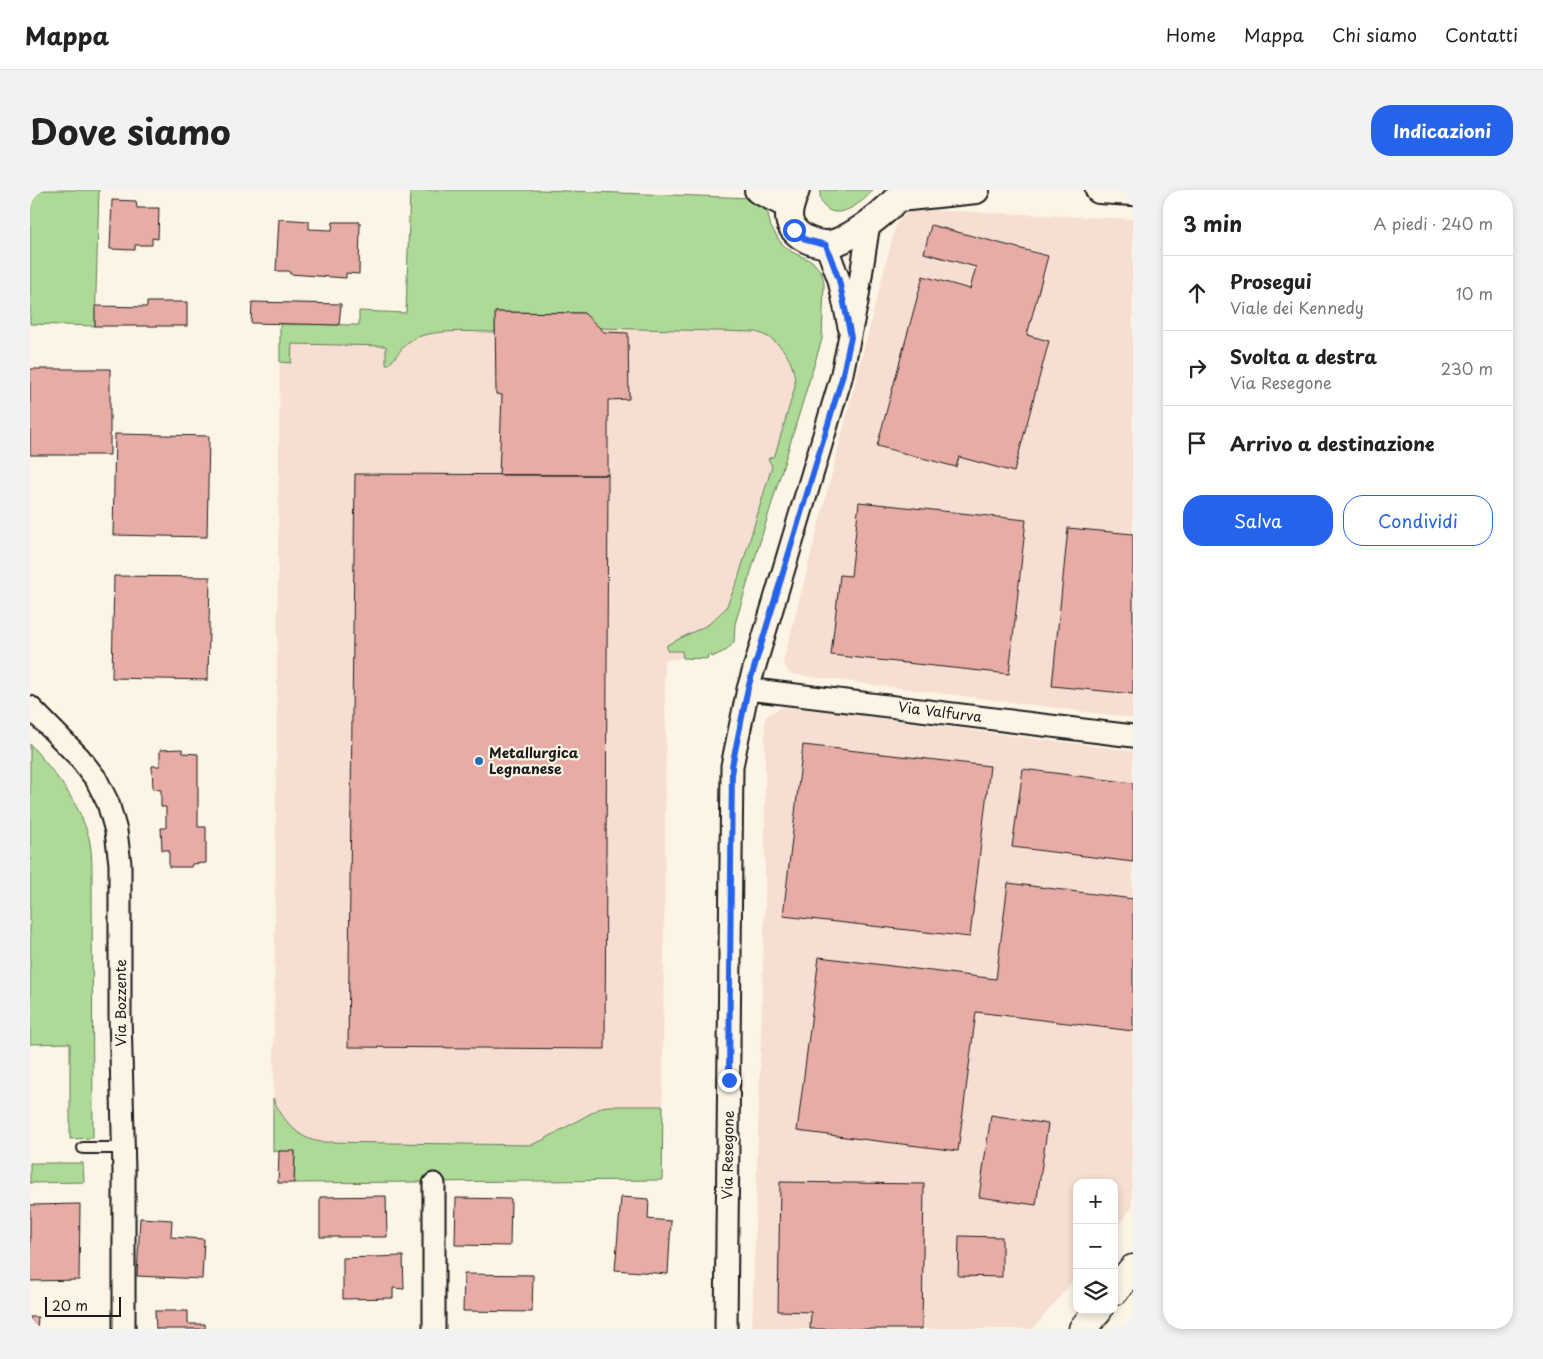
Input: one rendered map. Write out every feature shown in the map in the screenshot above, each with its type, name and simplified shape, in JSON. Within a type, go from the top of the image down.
[{"type":"main road","points":[[1118,1286],[1133,1269]]},
{"type":"main road","points":[[1083,1329],[1095,1314]]},
{"type":"street","points":[[758,190],[793,198],[789,218],[794,230],[806,240],[826,245],[847,238],[869,223],[901,194],[976,190]]},
{"type":"street","points":[[1099,190],[1133,192]]},
{"type":"street","name":"Via Resegone","points":[[726,1329],[732,766],[748,688],[842,378],[851,337],[869,223]]},
{"type":"street","name":"Via Resegone","points":[[826,245],[839,280],[851,337]]},
{"type":"street","name":"Via Valfurva","points":[[748,688],[1133,736]]},
{"type":"street","name":"Via Bozzente","points":[[30,707],[79,757],[96,780],[108,803],[116,831],[120,864],[120,1015],[124,1148],[124,1329]]},
{"type":"street","points":[[434,1184],[434,1329]]},
{"type":"lane","points":[[83,1148],[124,1148]]},
{"type":"shaded area","points":[[410,190],[541,190],[752,198],[768,214],[771,227],[781,243],[792,252],[812,261],[822,273],[824,284],[822,339],[735,624],[734,642],[727,650],[712,657],[711,654],[707,656],[708,659],[683,658],[664,660],[666,733],[662,1180],[278,1183],[279,1151],[273,1151],[280,324],[359,325],[359,311],[406,313]]},
{"type":"shaded area","points":[[908,209],[1133,219],[1133,718],[790,674],[783,663],[896,224]]},
{"type":"shaded area","points":[[784,706],[1133,751],[1132,1208],[1118,1225],[1118,1179],[1073,1179],[1073,1281],[1033,1329],[752,1329],[765,901],[765,717]]},
{"type":"green space","points":[[30,190],[99,190],[95,326],[30,324]]},
{"type":"green space","points":[[410,190],[541,190],[752,198],[768,214],[771,227],[781,243],[792,252],[812,261],[822,273],[824,284],[822,339],[735,624],[734,642],[727,650],[712,657],[711,654],[707,656],[708,659],[683,658],[682,651],[667,651],[667,645],[709,624],[726,608],[738,579],[772,466],[768,459],[775,455],[795,387],[795,378],[790,360],[773,340],[756,332],[599,328],[583,313],[496,312],[495,332],[439,332],[418,337],[407,343],[389,364],[386,364],[386,346],[292,344],[291,363],[280,362],[280,324],[359,325],[359,311],[406,313]]},
{"type":"green space","points":[[821,190],[873,190],[857,205],[835,212],[823,205],[820,198]]},
{"type":"green space","points":[[30,744],[57,776],[72,799],[85,824],[90,843],[92,869],[93,1138],[70,1139],[70,1043],[30,1044]]},
{"type":"green space","points":[[273,1098],[286,1121],[298,1133],[322,1142],[531,1145],[602,1107],[663,1106],[662,1180],[294,1183],[295,1152],[273,1151]]},
{"type":"green space","points":[[30,1163],[83,1163],[84,1182],[30,1183]]},
{"type":"building","points":[[112,200],[136,201],[137,208],[159,208],[158,239],[152,238],[152,245],[135,245],[135,250],[110,249]]},
{"type":"building","points":[[279,219],[309,221],[309,229],[332,230],[333,222],[360,222],[359,274],[346,273],[346,278],[290,274],[289,271],[276,271]]},
{"type":"building","points":[[931,225],[1048,256],[1027,335],[1049,341],[1014,472],[959,457],[956,467],[877,446],[923,276],[970,289],[976,267],[924,253]]},
{"type":"building","points":[[147,302],[187,302],[187,326],[95,326],[95,306],[147,307]]},
{"type":"building","points":[[252,302],[341,304],[339,325],[251,323]]},
{"type":"building","points":[[495,312],[584,313],[604,332],[628,333],[629,399],[608,400],[608,475],[499,475],[502,395],[496,394]]},
{"type":"building","points":[[30,369],[110,369],[110,455],[30,455]]},
{"type":"building","points":[[115,434],[209,436],[207,537],[113,535]]},
{"type":"building","name":"Metallurgica Legnanese","points":[[355,474],[608,475],[605,1049],[348,1047]]},
{"type":"building","points":[[859,502],[1026,520],[1009,674],[831,655],[840,575],[851,576]]},
{"type":"building","points":[[1068,528],[1133,534],[1133,694],[1052,686]]},
{"type":"building","points":[[114,576],[210,577],[208,680],[112,678]]},
{"type":"building","points":[[803,745],[990,766],[970,937],[783,916]]},
{"type":"building","points":[[182,749],[183,753],[198,754],[198,827],[206,827],[206,863],[192,864],[191,867],[169,867],[169,850],[162,850],[161,828],[166,828],[166,807],[161,807],[161,790],[153,789],[152,766],[160,766],[160,750]]},
{"type":"building","points":[[1023,769],[1133,783],[1133,862],[1012,847]]},
{"type":"building","points":[[1008,883],[1133,899],[1133,1031],[976,1012],[958,1151],[797,1131],[819,957],[996,979]]},
{"type":"building","points":[[991,1115],[1048,1124],[1036,1205],[979,1197]]},
{"type":"building","points":[[279,1151],[295,1151],[294,1183],[278,1183]]},
{"type":"building","points":[[780,1182],[924,1184],[922,1329],[810,1329],[811,1312],[778,1311]]},
{"type":"building","points":[[386,1196],[387,1237],[320,1237],[320,1197]]},
{"type":"building","points":[[621,1197],[649,1199],[648,1219],[671,1221],[668,1274],[615,1270]]},
{"type":"building","points":[[456,1198],[511,1199],[510,1246],[455,1245]]},
{"type":"building","points":[[80,1204],[79,1280],[30,1281],[30,1205]]},
{"type":"building","points":[[140,1218],[172,1220],[171,1237],[204,1239],[202,1279],[137,1276]]},
{"type":"building","points":[[959,1236],[1002,1237],[1002,1277],[958,1276]]},
{"type":"building","points":[[403,1256],[404,1289],[393,1288],[393,1298],[343,1299],[343,1258]]},
{"type":"building","points":[[464,1274],[533,1275],[532,1312],[463,1311]]},
{"type":"building","points":[[155,1311],[188,1311],[188,1324],[205,1324],[205,1329],[156,1329]]},
{"type":"building","points":[[30,1317],[38,1317],[37,1329],[30,1329]]},
{"type":"place","name":"Metallurgica Legnanese","points":[[479,761]]},
{"type":"route","points":[[729,1080],[732,766],[748,688],[842,378],[851,337],[839,280],[826,245],[806,240],[794,230]]}]
